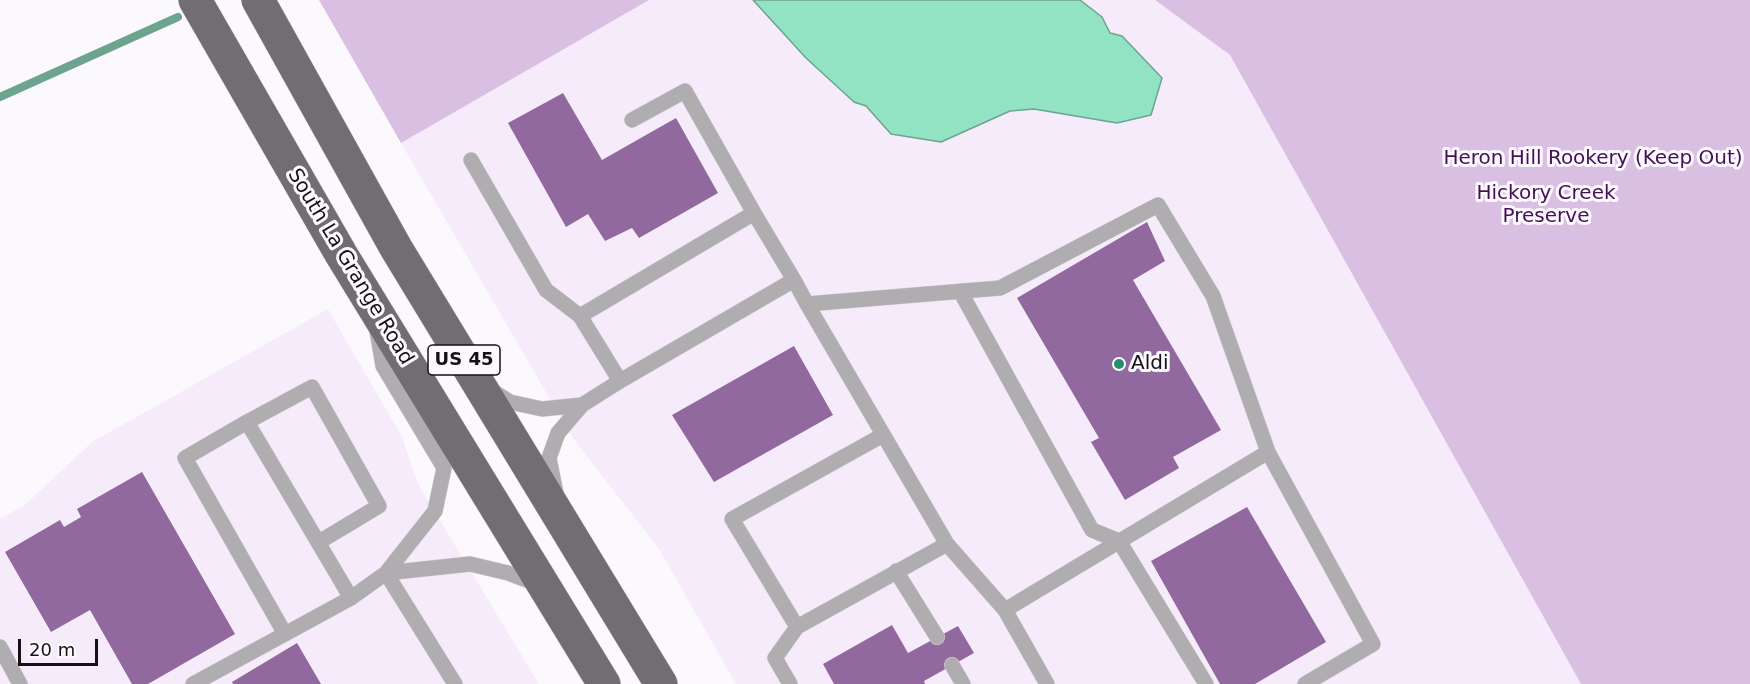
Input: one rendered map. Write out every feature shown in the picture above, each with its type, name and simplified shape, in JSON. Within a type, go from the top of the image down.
[{"type":"main road","name":"South La Grange Road","points":[[195,0],[374,307],[604,684]]},
{"type":"main road","name":"US 45","points":[[258,0],[396,248],[661,684]]},
{"type":"lane","points":[[632,120],[685,91],[946,544],[1005,610],[1047,684]]},
{"type":"lane","points":[[471,160],[546,290],[580,316],[620,381]]},
{"type":"lane","points":[[807,304],[1000,288],[1158,205],[1213,296],[1268,452],[1373,644],[1305,684]]},
{"type":"lane","points":[[580,316],[754,213]]},
{"type":"lane","points":[[561,519],[549,458],[558,433],[582,405],[794,280]]},
{"type":"lane","points":[[960,291],[1092,530],[1119,541],[1206,684]]},
{"type":"lane","points":[[193,684],[351,598],[386,573],[435,511],[444,468],[382,366],[374,307]]},
{"type":"lane","points":[[478,382],[510,402],[542,409],[582,405]]},
{"type":"lane","points":[[285,634],[185,458],[312,387],[379,506],[318,542]]},
{"type":"lane","points":[[247,422],[351,598]]},
{"type":"lane","points":[[797,627],[732,519],[883,435]]},
{"type":"lane","points":[[1005,610],[1268,452]]},
{"type":"lane","points":[[790,684],[775,658],[797,627],[946,544]]},
{"type":"lane","points":[[386,573],[470,564],[508,573],[544,586]]},
{"type":"lane","points":[[896,572],[937,637]]},
{"type":"lane","points":[[386,573],[454,684]]},
{"type":"lane","points":[[0,646],[20,684]]},
{"type":"lane","points":[[952,665],[963,684]]},
{"type":"shaded area","points":[[649,0],[1155,0],[1230,55],[1581,684],[736,684],[659,549],[572,437],[401,143]]},
{"type":"shaded area","points":[[753,0],[1080,0],[1102,17],[1110,33],[1122,36],[1162,78],[1151,115],[1117,123],[1034,109],[1010,111],[941,142],[891,134],[866,106],[854,102],[806,58]]},
{"type":"shaded area","points":[[328,309],[402,437],[418,484],[539,684],[0,684],[0,519],[25,505],[92,442]]},
{"type":"green space","points":[[319,0],[649,0],[401,143]]},
{"type":"green space","name":"Hickory Creek Preserve","points":[[1155,0],[1750,0],[1750,684],[1581,684],[1230,55]]},
{"type":"building","points":[[563,93],[602,160],[676,118],[718,193],[639,238],[632,228],[605,241],[588,214],[566,227],[508,123]]},
{"type":"building","name":"Aldi","points":[[1147,222],[1165,261],[1133,280],[1221,430],[1173,457],[1179,468],[1125,500],[1091,442],[1099,438],[1017,298]]},
{"type":"building","points":[[794,346],[833,415],[714,482],[672,415]]},
{"type":"building","points":[[142,472],[235,634],[148,684],[132,684],[90,610],[51,632],[5,552],[60,520],[64,527],[81,517],[77,509]]},
{"type":"building","points":[[1247,507],[1326,642],[1255,684],[1220,684],[1151,561]]},
{"type":"building","points":[[892,625],[908,653],[958,626],[974,653],[924,681],[925,684],[834,684],[823,664]]},
{"type":"building","points":[[297,643],[321,684],[233,684],[232,682]]},
{"type":"waterway","points":[[0,97],[178,17]]},
{"type":"place","name":"Aldi","points":[[1119,364]]},
{"type":"park label","name":"Heron Hill Rookery (Keep Out)","points":[[1593,159]]}]
